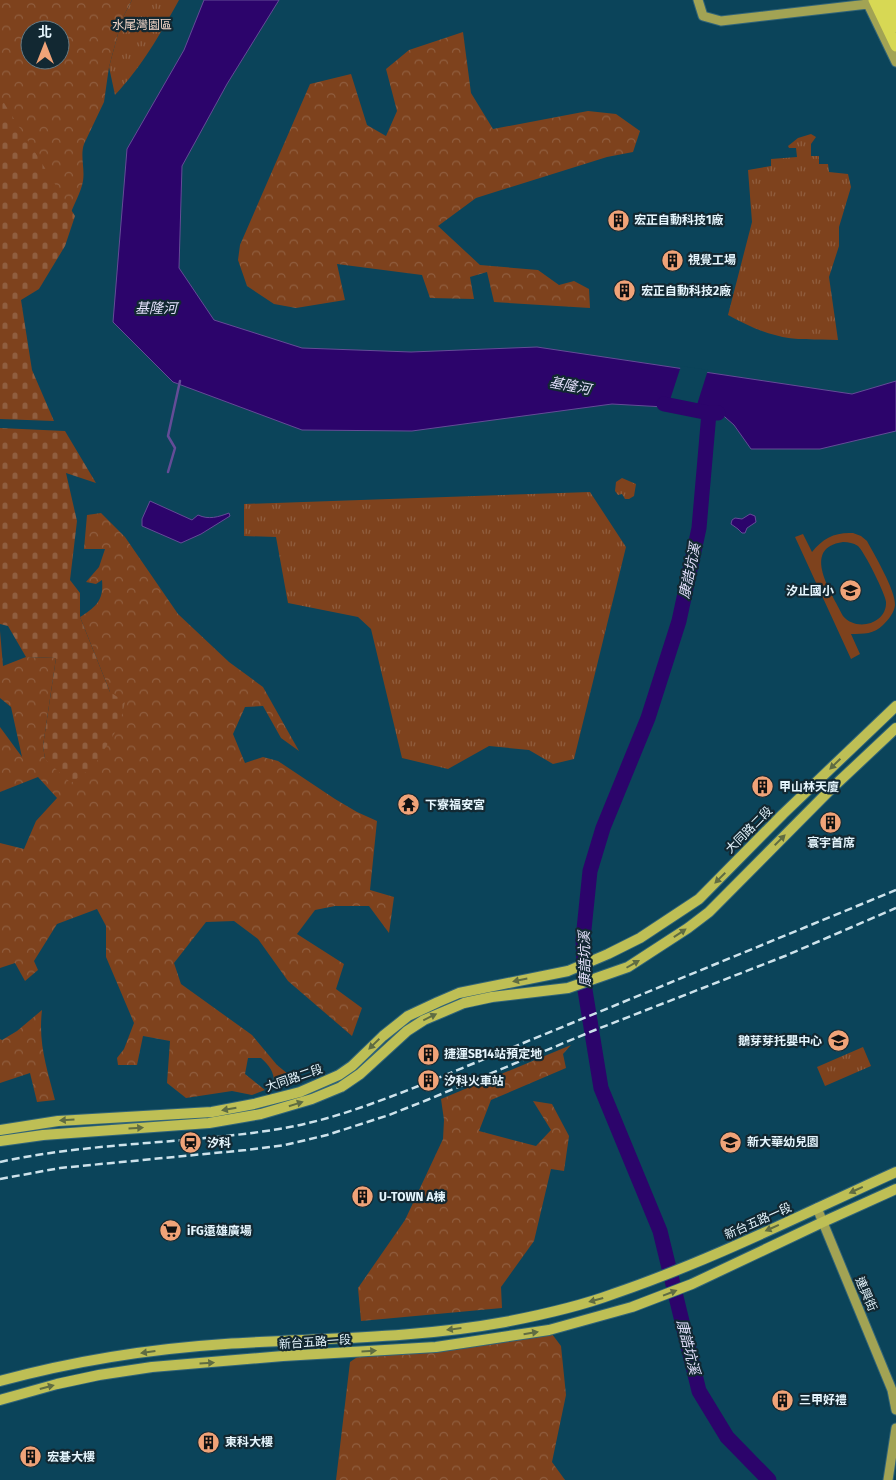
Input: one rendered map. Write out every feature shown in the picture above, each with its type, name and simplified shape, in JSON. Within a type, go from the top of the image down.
[{"type":"highway","points":[[874,0],[896,46]]},
{"type":"highway","points":[[882,0],[896,28]]},
{"type":"highway","points":[[891,0],[896,10]]},
{"type":"main road","name":"大同路二段","points":[[0,1130],[58,1121],[212,1112],[254,1104],[300,1092],[340,1075],[408,1016],[438,1002],[459,994],[568,970],[607,954],[640,938],[699,899],[855,744],[896,706]]},
{"type":"main road","points":[[855,744],[869,753],[896,728]]},
{"type":"main road","name":"大同路二段","points":[[0,1141],[43,1135],[209,1123],[261,1114],[312,1099],[341,1087],[360,1074],[407,1031],[440,1012],[464,1003],[492,997],[568,988],[628,967],[709,912],[869,753]]},
{"type":"main road","name":"新台五路一段","points":[[0,1381],[84,1361],[160,1350],[223,1344],[431,1331],[502,1322],[569,1307],[642,1284],[681,1268],[896,1172]]},
{"type":"main road","name":"新台五路一段","points":[[0,1400],[57,1384],[99,1375],[152,1368],[436,1347],[548,1330],[632,1307],[692,1284],[896,1189]]},
{"type":"main road","points":[[627,1289],[632,1307]]},
{"type":"main road","points":[[335,1353],[336,1338]]},
{"type":"street","points":[[698,0],[703,16],[721,21],[868,4],[896,62]]},
{"type":"street","name":"連興街","points":[[817,1208],[892,1390],[896,1410]]},
{"type":"street","points":[[888,1480],[896,1428]]},
{"type":"green space","points":[[0,0],[132,0],[122,19],[109,67],[104,102],[84,144],[82,153],[83,181],[70,215],[4,104],[0,104]]},
{"type":"green space","name":"水尾灣園區","points":[[132,0],[179,0],[142,61],[115,95],[109,67],[122,19]]},
{"type":"green space","points":[[463,32],[471,93],[493,129],[588,111],[616,114],[640,131],[633,152],[607,157],[476,198],[438,226],[480,265],[538,270],[559,285],[574,281],[589,289],[590,308],[494,302],[487,272],[470,277],[474,299],[430,298],[422,275],[337,264],[345,300],[296,308],[274,304],[247,286],[238,260],[240,245],[310,84],[351,74],[367,125],[386,136],[397,111],[386,69],[409,50]]},
{"type":"green space","points":[[4,103],[75,216],[65,246],[39,289],[21,300],[32,370],[54,421],[0,419],[0,104]]},
{"type":"green space","points":[[811,134],[816,137],[811,144],[811,156],[819,156],[819,164],[828,164],[829,172],[848,174],[851,187],[839,227],[839,246],[829,277],[838,340],[783,337],[757,329],[728,315],[752,222],[748,170],[771,166],[771,159],[797,157],[796,148],[789,148],[788,146],[798,138]]},
{"type":"green space","points":[[0,428],[65,431],[96,483],[66,473],[77,521],[70,580],[80,593],[80,617],[110,692],[125,702],[119,726],[94,766],[71,783],[45,759],[43,746],[56,658],[26,657],[8,626],[0,624]]},
{"type":"green space","points":[[622,478],[636,484],[634,496],[629,499],[625,499],[622,494],[618,495],[615,491],[616,482]]},
{"type":"green space","points":[[590,492],[626,547],[574,759],[553,764],[529,750],[489,746],[448,769],[402,758],[371,629],[358,617],[288,603],[276,537],[244,536],[244,504]]},
{"type":"green space","points":[[101,513],[125,537],[178,614],[229,662],[263,687],[299,751],[281,738],[263,706],[245,707],[233,734],[245,763],[263,757],[278,761],[335,799],[377,821],[370,890],[394,897],[389,933],[369,906],[335,906],[315,910],[297,934],[344,964],[336,989],[362,1008],[352,1036],[288,981],[258,939],[234,921],[206,922],[174,963],[181,984],[252,1035],[277,1065],[294,1079],[274,1086],[273,1074],[267,1064],[261,1058],[248,1058],[245,1074],[265,1090],[252,1095],[232,1091],[186,1098],[167,1083],[170,1041],[143,1036],[137,1065],[118,1065],[117,1058],[124,1049],[134,1023],[106,957],[106,926],[97,909],[57,924],[34,961],[38,970],[25,981],[15,963],[0,968],[0,843],[24,849],[36,821],[57,798],[38,777],[0,792],[0,727],[22,757],[11,707],[0,698],[0,631],[3,666],[26,657],[56,658],[43,746],[45,759],[110,692],[80,617],[95,606],[102,593],[102,580],[96,584],[86,582],[99,567],[105,549],[84,549],[87,515]]},
{"type":"green space","points":[[853,533],[867,541],[892,591],[895,605],[891,616],[880,628],[869,633],[851,634],[860,654],[851,659],[795,537],[803,534],[812,552],[830,537]],"holes":[[[843,542],[858,546],[874,573],[885,598],[885,610],[882,616],[870,623],[855,624],[843,616],[823,573],[821,562],[823,553],[830,546]]]},
{"type":"green space","points":[[42,1010],[42,1045],[55,1100],[37,1102],[30,1073],[0,1083],[0,1039],[2,1040],[17,1031]]},
{"type":"green space","points":[[571,1045],[563,1054],[566,1068],[491,1100],[479,1131],[536,1146],[551,1130],[533,1101],[552,1104],[569,1136],[564,1171],[551,1169],[534,1241],[501,1287],[502,1308],[361,1321],[358,1288],[405,1220],[443,1139],[444,1120],[441,1099]]},
{"type":"green space","points":[[863,1047],[871,1066],[825,1086],[817,1067]]},
{"type":"green space","points":[[549,1330],[561,1346],[566,1395],[552,1462],[565,1480],[336,1480],[350,1362],[366,1351]]},
{"type":"water","name":"基隆河","points":[[204,0],[279,0],[227,84],[182,166],[179,268],[214,320],[302,348],[411,352],[537,347],[852,394],[896,381],[896,431],[820,449],[751,449],[734,425],[717,410],[612,404],[412,431],[302,430],[173,382],[113,322],[127,149],[184,50]]},
{"type":"water","points":[[150,501],[192,520],[198,515],[210,518],[229,513],[230,516],[201,534],[181,543],[142,526],[142,519]]},
{"type":"water","points":[[750,514],[755,516],[756,522],[747,528],[745,533],[742,533],[731,524],[735,518],[742,519]]},
{"type":"pier","points":[[681,366],[708,370],[695,411],[667,409]]},
{"type":"waterway","points":[[168,472],[175,448],[168,436],[180,381]]},
{"type":"waterway","name":"基隆河","points":[[664,404],[718,413]]},
{"type":"waterway","name":"康誥坑溪","points":[[709,413],[699,528],[679,621],[648,718],[603,828],[590,871],[583,939],[585,990],[601,1088],[660,1231],[699,1391],[727,1437],[769,1480]]},
{"type":"railway","points":[[0,1162],[34,1155],[244,1134],[297,1126],[333,1116],[369,1105],[421,1085],[896,890]]},
{"type":"railway","points":[[0,1179],[60,1168],[285,1145],[327,1135],[389,1115],[427,1100],[595,1030],[785,956],[896,908]]},
{"type":"place","name":"宏正自動科技1廠","points":[[618,220]]},
{"type":"place","name":"視覺工場","points":[[672,260]]},
{"type":"place","name":"宏正自動科技2廠","points":[[625,291]]},
{"type":"place","name":"汐止國小","points":[[850,591]]},
{"type":"place","name":"甲山林天廈","points":[[763,787]]},
{"type":"place","name":"下寮福安宮","points":[[409,805]]},
{"type":"place","name":"寰宇首席","points":[[831,822]]},
{"type":"place","name":"鵝芽芽托嬰中心","points":[[838,1041]]},
{"type":"place","name":"捷運SB14站預定地","points":[[428,1054]]},
{"type":"place","name":"汐科火車站","points":[[428,1081]]},
{"type":"place","name":"新大華幼兒園","points":[[731,1142]]},
{"type":"place","name":"汐科","points":[[191,1143]]},
{"type":"place","name":"U-TOWN A棟","points":[[363,1197]]},
{"type":"place","name":"iFG遠雄廣場","points":[[171,1231]]},
{"type":"place","name":"三甲好禮","points":[[783,1400]]},
{"type":"place","name":"東科大樓","points":[[209,1442]]},
{"type":"place","name":"宏碁大樓","points":[[31,1457]]}]
